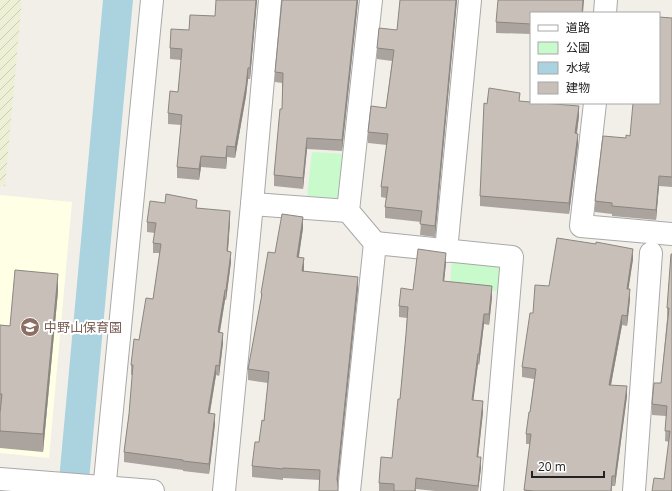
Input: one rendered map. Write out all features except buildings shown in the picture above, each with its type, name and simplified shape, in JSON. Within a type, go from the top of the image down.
[{"type":"street","points":[[101,488],[152,0]]},
{"type":"street","points":[[224,491],[270,0]]},
{"type":"street","points":[[348,211],[370,0]]},
{"type":"street","points":[[446,251],[470,0]]},
{"type":"street","points":[[605,12],[606,0]]},
{"type":"street","points":[[595,104],[581,226],[672,234]]},
{"type":"street","points":[[252,204],[348,211],[375,243],[512,258],[492,491]]},
{"type":"street","points":[[349,491],[375,243]]},
{"type":"street","points":[[634,491],[651,253]]},
{"type":"street","points":[[0,479],[153,491]]},
{"type":"shaded area","points":[[0,0],[22,0],[5,186],[0,186]]},
{"type":"shaded area","name":"中野山保育園","points":[[0,195],[72,202],[49,458],[0,453]]},
{"type":"green space","points":[[312,152],[345,154],[343,195],[335,199],[307,196]]},
{"type":"green space","points":[[452,255],[506,268],[503,292],[450,287]]},
{"type":"water","points":[[103,0],[133,0],[88,491],[58,491]]},
{"type":"place","name":"中野山保育園","points":[[30,327]]}]
